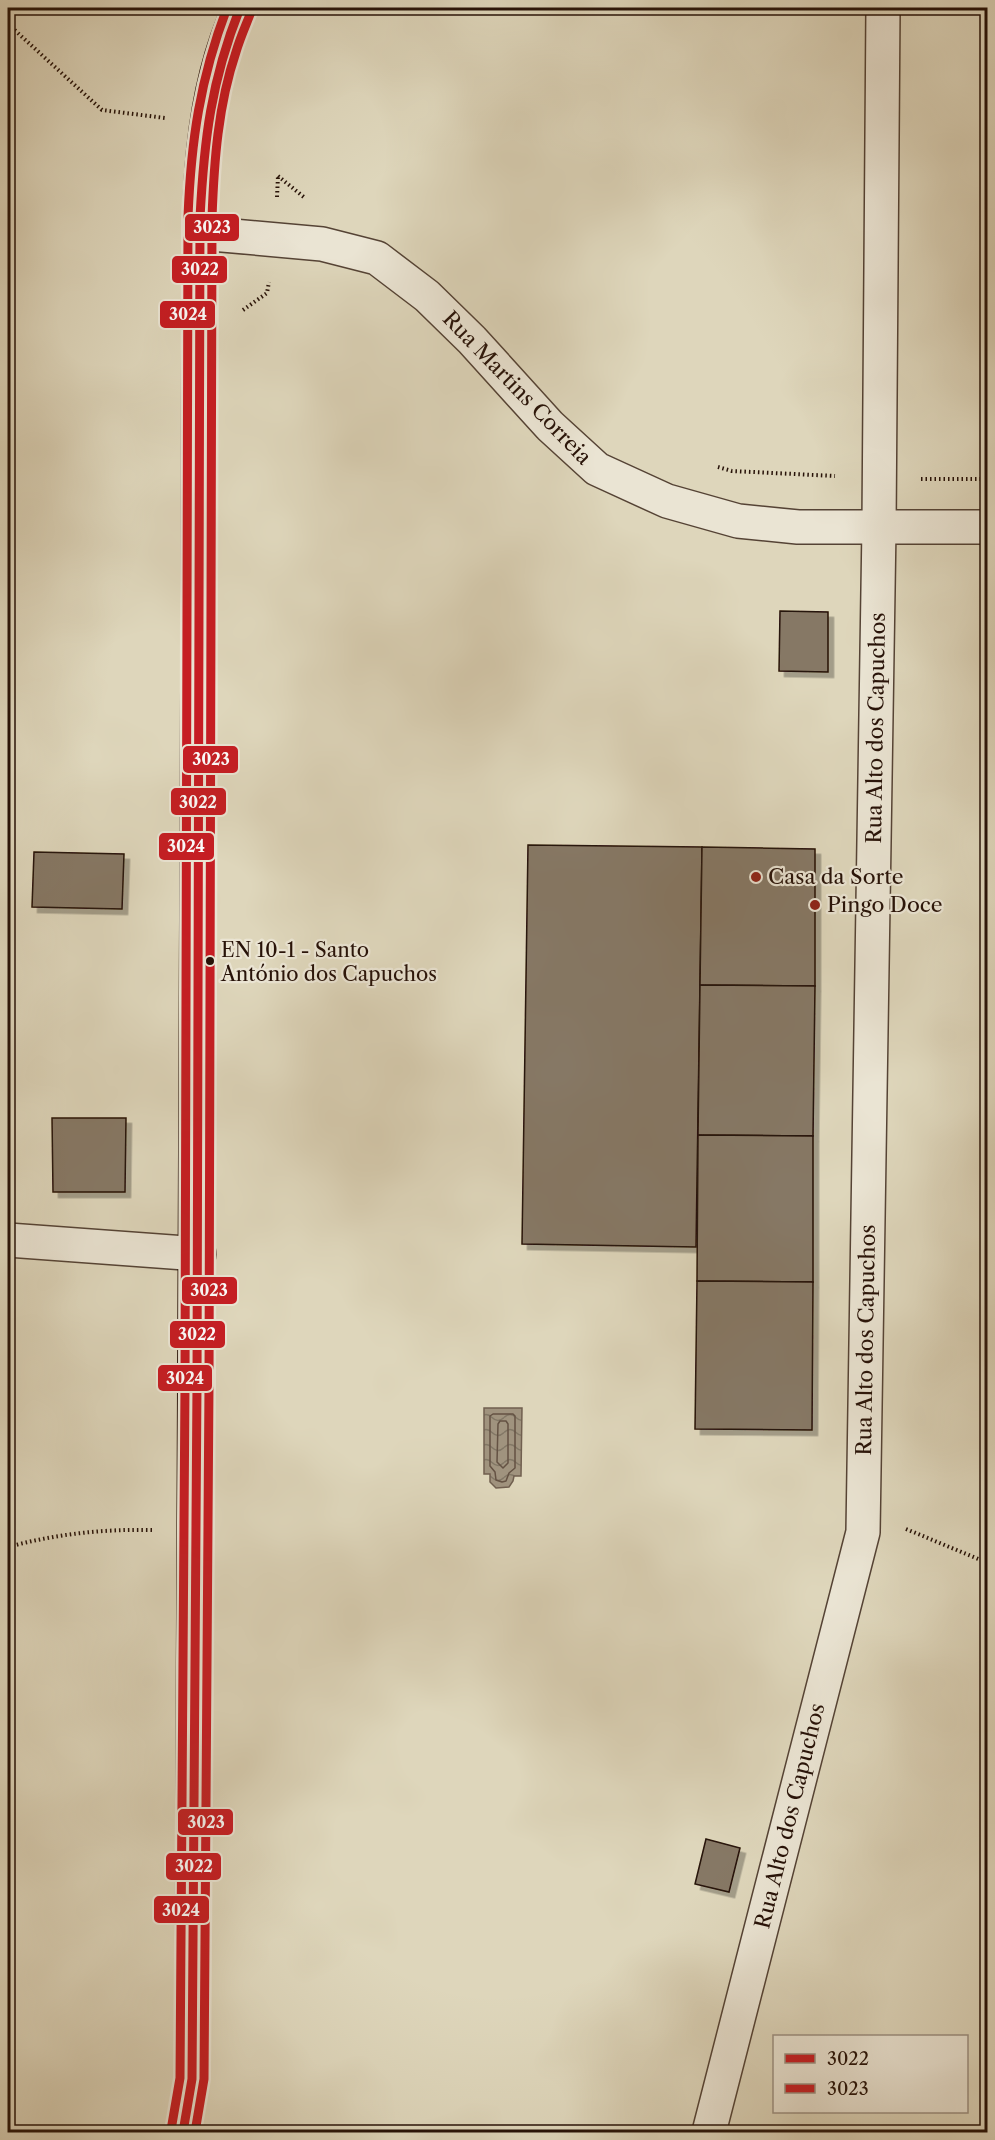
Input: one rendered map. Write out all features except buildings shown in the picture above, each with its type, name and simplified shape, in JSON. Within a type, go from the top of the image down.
[{"type":"main road","points":[[183,2133],[192,2079],[197,1531],[200,233],[206,123],[226,37],[240,8]]},
{"type":"street","name":"Rua Alto dos Capuchos","points":[[709,2133],[863,1532],[879,527],[883,8]]},
{"type":"street","name":"Rua Martins Correia","points":[[200,233],[321,244],[377,258],[427,296],[472,340],[550,426],[597,470],[667,501],[738,521],[798,527],[987,527]]},
{"type":"street","points":[[8,1240],[199,1254]]},
{"type":"path","points":[[8,24],[102,110],[175,119]]},
{"type":"path","points":[[278,176],[304,198],[314,201]]},
{"type":"path","points":[[711,466],[732,471],[879,478],[987,479]]},
{"type":"path","points":[[864,1511],[987,1563]]},
{"type":"path","points":[[8,1547],[76,1532],[118,1529],[197,1531]]},
{"type":"water","points":[[484,1408],[522,1408],[521,1476],[514,1476],[509,1487],[496,1488],[490,1482],[490,1474],[484,1474]]},
{"type":"transit line","name":"3024","points":[[171,2130],[180,2078],[185,1385],[188,217],[198,111],[210,60],[227,8]]},
{"type":"transit line","name":"3022","points":[[183,2132],[192,2079],[197,1385],[200,218],[211,111],[222,61],[240,8]]},
{"type":"transit line","name":"3023","points":[[195,2132],[204,2079],[209,1385],[212,218],[221,113],[230,72],[251,12]]},
{"type":"place","name":"Casa da Sorte","points":[[756,877]]},
{"type":"place","name":"Pingo Doce","points":[[815,905]]},
{"type":"place","name":"EN 10-1 - Santo António dos Capuchos","points":[[210,961]]}]
